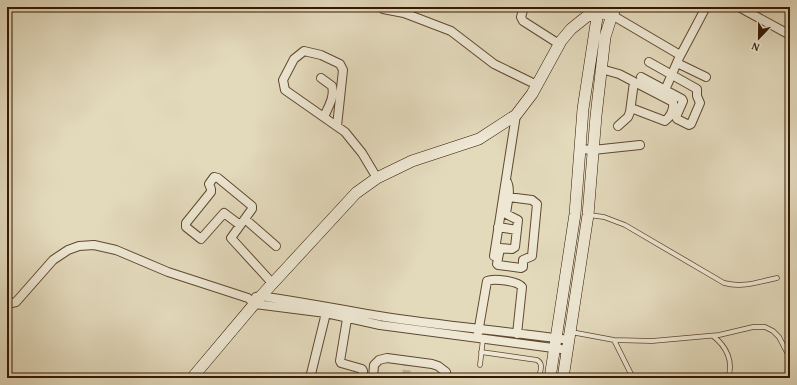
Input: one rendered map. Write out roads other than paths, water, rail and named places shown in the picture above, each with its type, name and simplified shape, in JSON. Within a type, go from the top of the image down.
[{"type":"street","points":[[524,7],[521,17],[523,21],[560,44]]},
{"type":"street","points":[[665,90],[706,7]]},
{"type":"street","points":[[739,7],[790,35]]},
{"type":"street","points":[[383,9],[404,13],[450,31],[494,64],[537,85]]},
{"type":"street","points":[[563,378],[588,215],[601,69],[597,55],[600,9]]},
{"type":"street","points":[[192,378],[255,299],[273,284],[356,193],[377,178],[412,161],[479,139],[516,115],[532,94],[560,44],[571,29],[586,17],[600,9],[614,11],[706,77]]},
{"type":"street","points":[[550,378],[575,212],[583,109],[597,55],[614,11]]},
{"type":"street","points":[[337,126],[343,70],[340,64],[321,55],[304,51],[294,59],[283,80],[285,90],[345,132],[362,153],[377,178]]},
{"type":"street","points":[[601,69],[665,90],[682,99],[683,101],[676,117],[689,125],[691,124],[700,103],[697,96],[698,90],[649,62]]},
{"type":"street","points":[[321,78],[332,86],[333,90],[333,96],[324,117]]},
{"type":"street","points":[[631,108],[665,121],[669,117],[674,107],[673,102],[637,80]]},
{"type":"street","points":[[618,126],[628,117],[637,80]]},
{"type":"street","points":[[494,256],[516,115]]},
{"type":"street","points":[[580,149],[593,150],[640,146]]},
{"type":"street","points":[[273,284],[232,240],[232,235],[242,222],[252,209],[252,206],[216,177],[209,184],[211,192],[186,225],[187,228],[201,239],[223,214],[242,222],[276,246]]},
{"type":"street","points":[[506,180],[508,184],[506,214],[518,220],[515,247],[512,249],[500,248],[498,265],[521,268],[523,260],[532,256],[537,204],[532,200],[508,197]]},
{"type":"street","points":[[575,212],[588,215]]},
{"type":"street","points":[[498,227],[516,230]]},
{"type":"street","points":[[7,304],[16,302],[53,260],[68,250],[80,246],[94,245],[116,250],[168,272],[255,299],[326,313],[379,316],[479,329],[517,334],[556,343]]},
{"type":"street","points":[[480,338],[479,329],[487,281],[491,279],[518,283],[522,287],[517,334]]},
{"type":"street","points":[[255,299],[348,314],[380,325],[480,338],[556,343],[569,341]]},
{"type":"street","points":[[310,378],[326,313]]},
{"type":"street","points":[[348,314],[340,361],[341,363],[362,368],[362,378]]},
{"type":"street","points":[[373,378],[374,365],[379,360],[387,358],[407,363],[432,364],[438,366],[446,372],[445,378]]},
{"type":"lane","points":[[588,215],[604,217],[626,225],[724,283],[743,286],[777,278]]},
{"type":"lane","points":[[569,341],[652,341],[713,336],[753,327],[765,326],[774,331],[779,337],[790,358]]},
{"type":"lane","points":[[713,336],[720,341],[726,349],[730,366],[728,378]]},
{"type":"lane","points":[[480,338],[480,365]]},
{"type":"lane","points":[[614,340],[633,378]]},
{"type":"lane","points":[[481,352],[537,360],[541,365],[539,378]]},
{"type":"tunnel","points":[[406,378],[407,364]]}]
